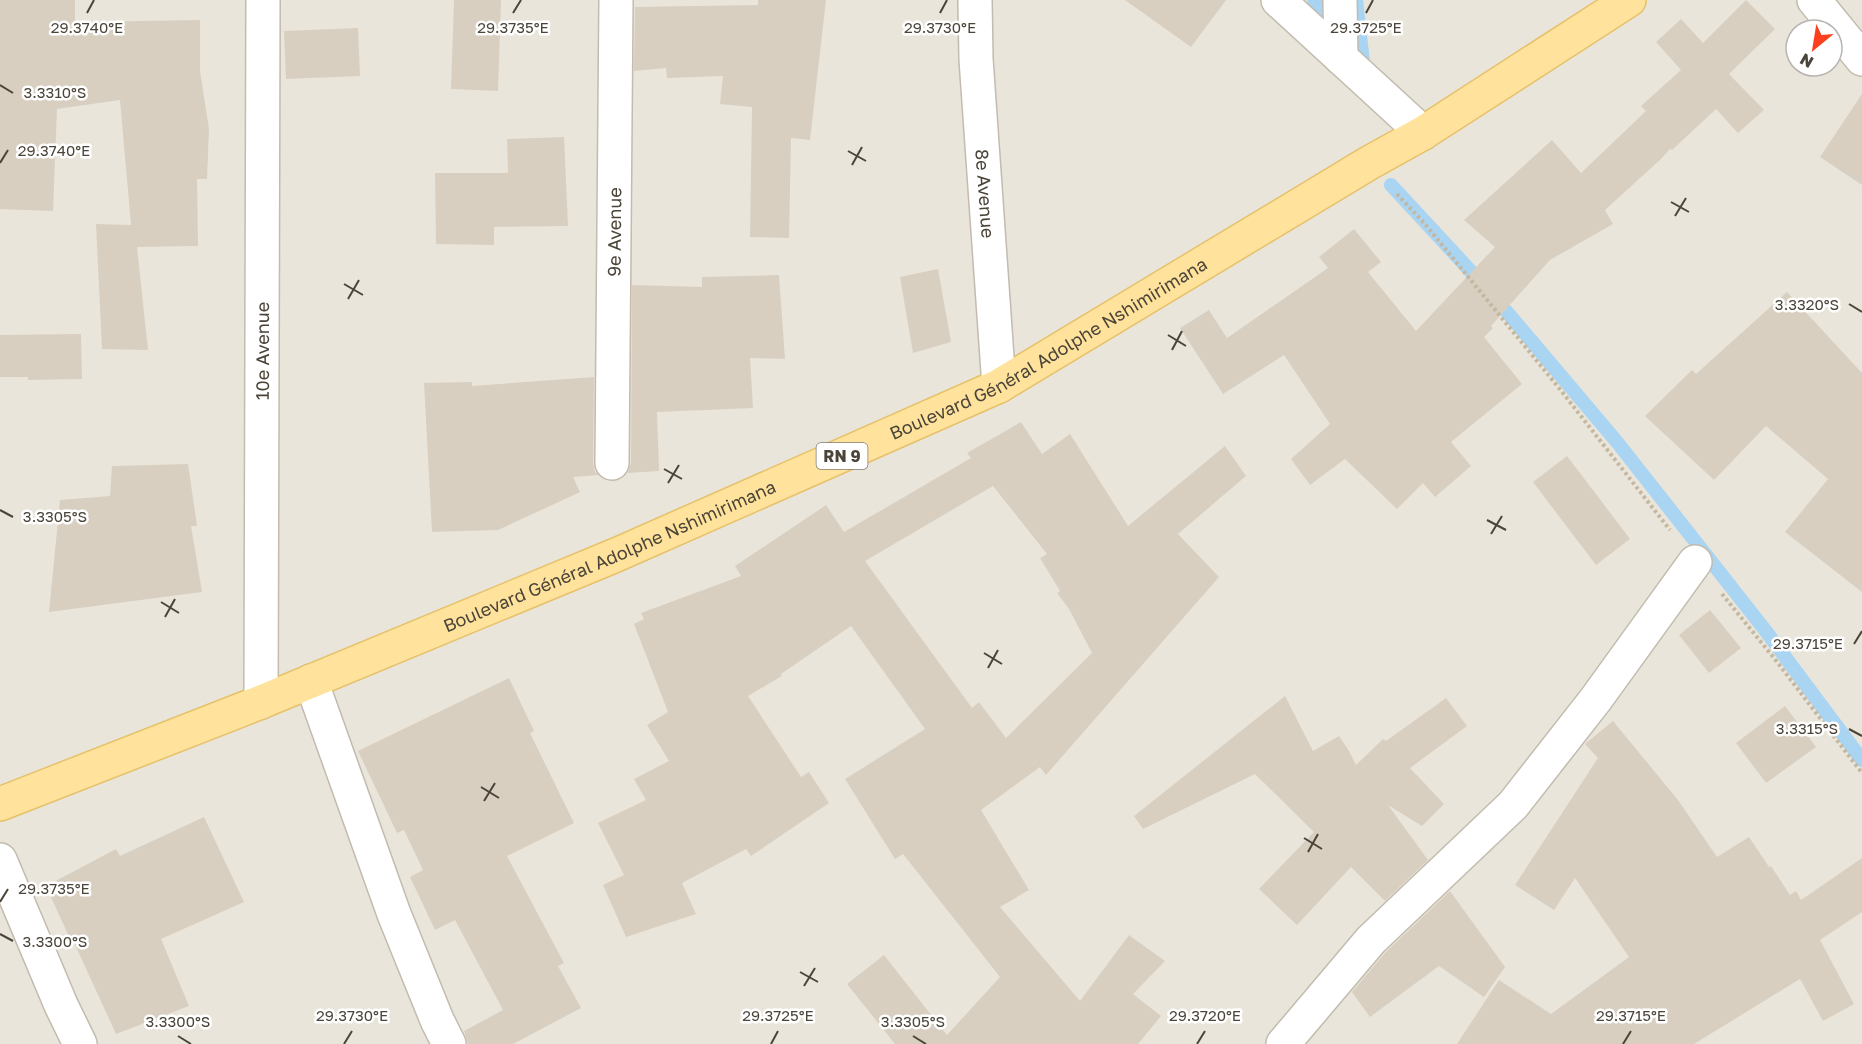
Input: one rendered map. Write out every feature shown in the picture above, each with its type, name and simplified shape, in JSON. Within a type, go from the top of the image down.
[{"type":"main road","name":"Boulevard Général Adolphe Nshimirimana","points":[[0,804],[261,702],[616,555],[999,386],[1369,163],[1423,133],[1629,0]]},
{"type":"street","name":"10e Avenue","points":[[261,702],[262,0]]},
{"type":"street","name":"9e Avenue","points":[[612,463],[616,0]]},
{"type":"street","name":"8e Avenue","points":[[975,0],[976,59],[999,386]]},
{"type":"street","points":[[1278,0],[1423,133]]},
{"type":"street","points":[[1340,0],[1341,58]]},
{"type":"street","points":[[1814,0],[1862,59]]},
{"type":"street","points":[[1283,1044],[1371,940],[1513,805],[1596,699],[1695,562]]},
{"type":"street","points":[[311,681],[394,914],[449,1044]]},
{"type":"street","points":[[0,860],[60,1005],[80,1044]]},
{"type":"path","points":[[1369,163],[1425,224],[1559,388],[1695,562],[1774,658],[1862,773]]},
{"type":"shaded area","points":[[0,0],[1862,0],[1862,1044],[0,1044]]},
{"type":"building","points":[[0,0],[75,0],[75,22],[200,20],[200,71],[209,129],[207,179],[197,179],[198,246],[137,247],[148,350],[102,349],[96,224],[131,225],[120,100],[57,109],[53,211],[0,209]]},
{"type":"building","points":[[454,0],[501,0],[498,91],[451,89]]},
{"type":"building","points":[[758,0],[826,0],[810,140],[791,138],[789,238],[750,237],[752,107],[720,104],[723,76],[667,78],[666,68],[634,71],[635,7],[758,5]]},
{"type":"building","points":[[1125,0],[1226,0],[1191,47]]},
{"type":"building","points":[[1746,0],[1775,29],[1729,74],[1764,110],[1738,133],[1716,109],[1605,210],[1613,224],[1550,260],[1491,326],[1493,328],[1484,337],[1522,384],[1451,442],[1471,466],[1435,497],[1423,483],[1397,509],[1345,459],[1310,485],[1291,459],[1330,424],[1284,355],[1223,394],[1180,328],[1209,310],[1227,338],[1328,268],[1319,257],[1354,229],[1381,262],[1368,272],[1416,331],[1495,247],[1464,220],[1552,140],[1581,173],[1646,111],[1641,106],[1681,70],[1656,42],[1681,19],[1703,43]]},
{"type":"building","points":[[358,28],[360,76],[286,79],[284,31]]},
{"type":"building","points":[[1862,94],[1862,185],[1820,157]]},
{"type":"building","points":[[564,137],[568,226],[494,227],[494,245],[436,244],[435,173],[508,173],[507,139]]},
{"type":"building","points":[[938,269],[951,342],[913,353],[900,277]]},
{"type":"building","points":[[779,275],[785,359],[750,358],[753,408],[657,412],[659,471],[628,473],[631,463],[632,285],[702,287],[702,277]]},
{"type":"building","points":[[1787,292],[1862,373],[1862,592],[1785,532],[1828,479],[1766,426],[1714,480],[1645,416],[1692,370],[1696,374]]},
{"type":"building","points":[[81,334],[82,379],[28,380],[28,377],[0,377],[0,335]]},
{"type":"building","points":[[594,377],[593,463],[595,472],[599,475],[573,477],[580,492],[498,530],[432,532],[424,383],[472,382],[472,386]]},
{"type":"building","points":[[1021,422],[1042,454],[1070,434],[1128,526],[1225,446],[1246,476],[1178,534],[1219,577],[1046,775],[1040,767],[981,810],[1029,890],[1000,907],[1080,1001],[1129,935],[1165,961],[1133,994],[1161,1016],[1138,1044],[895,1044],[847,984],[884,955],[947,1035],[1000,977],[903,854],[895,859],[845,779],[925,729],[851,626],[781,674],[782,676],[748,696],[801,777],[809,772],[829,803],[751,856],[746,849],[682,883],[696,914],[626,937],[603,885],[624,875],[598,823],[646,800],[634,779],[669,761],[647,725],[668,712],[634,624],[644,619],[641,613],[741,576],[735,566],[826,505],[844,532],[971,458],[967,453]],"holes":[[[993,486],[1047,554],[1040,558],[1060,591],[1057,593],[1069,609],[1092,653],[1006,738],[979,702],[972,708],[865,561]]]},
{"type":"building","points":[[1567,456],[1630,539],[1596,565],[1533,482]]},
{"type":"building","points":[[188,464],[197,526],[191,526],[202,592],[49,612],[60,500],[110,496],[112,466]]},
{"type":"building","points":[[1710,610],[1741,648],[1709,673],[1679,635]]},
{"type":"building","points":[[509,678],[534,731],[530,733],[574,823],[507,856],[564,963],[558,966],[581,1008],[513,1044],[468,1044],[464,1031],[503,1010],[455,920],[435,930],[410,877],[423,870],[404,830],[397,833],[358,751]]},
{"type":"building","points":[[1285,696],[1313,751],[1339,736],[1356,765],[1383,739],[1386,741],[1446,698],[1467,726],[1410,768],[1444,804],[1422,826],[1388,805],[1428,860],[1385,901],[1351,867],[1297,925],[1259,889],[1314,832],[1255,774],[1143,829],[1134,816]]},
{"type":"building","points":[[1785,706],[1816,747],[1766,783],[1736,743]]},
{"type":"building","points":[[1613,721],[1678,800],[1717,857],[1749,837],[1790,895],[1796,891],[1801,900],[1862,858],[1862,912],[1820,940],[1854,1004],[1823,1021],[1800,979],[1694,1044],[1457,1044],[1499,980],[1551,1014],[1629,957],[1575,878],[1554,910],[1515,885],[1598,758],[1585,744]]},
{"type":"building","points":[[204,817],[244,902],[161,939],[189,1006],[116,1034],[46,886],[116,849],[120,856]]},
{"type":"building","points":[[1450,891],[1505,967],[1484,997],[1439,966],[1370,1017],[1352,992],[1385,953]]},
{"type":"waterway","points":[[1314,0],[1337,21]]},
{"type":"waterway","points":[[1356,0],[1363,62],[1357,52]]},
{"type":"waterway","points":[[1391,185],[1490,292],[1617,442],[1765,630],[1862,760]]}]
